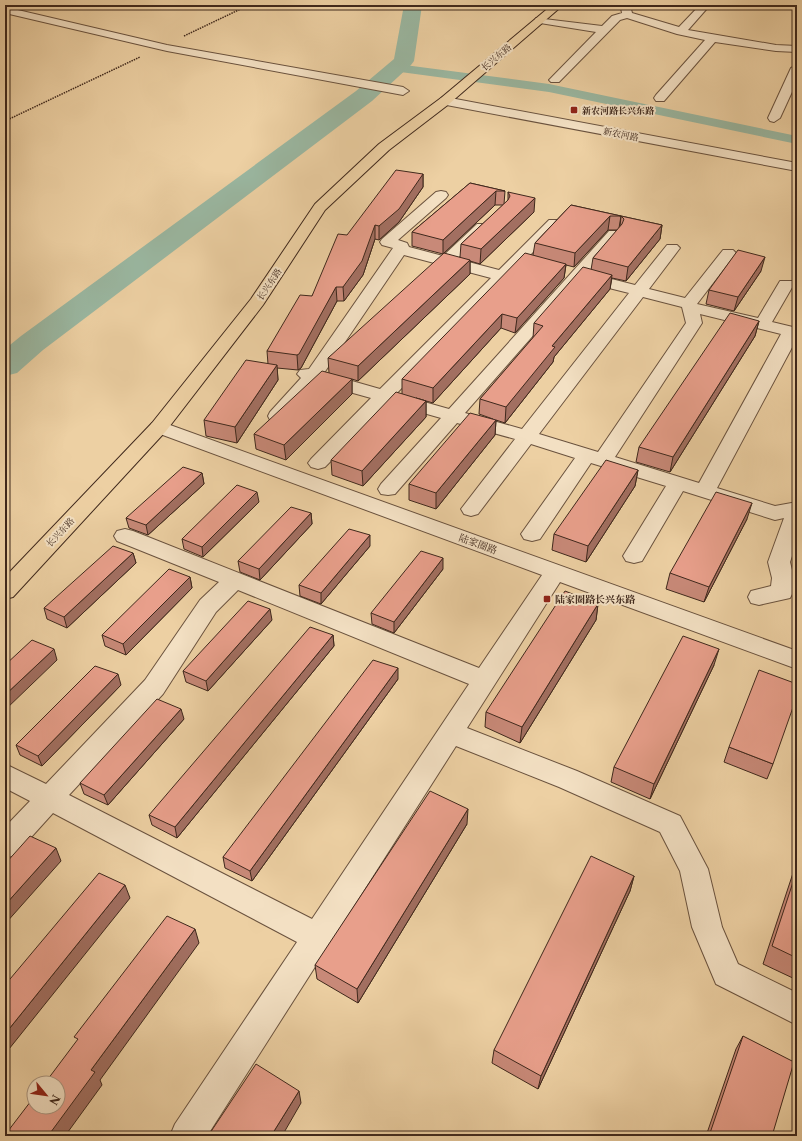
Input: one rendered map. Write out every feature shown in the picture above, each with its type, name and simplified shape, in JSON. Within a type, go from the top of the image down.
[{"type":"main road","name":"长兴东路","points":[[5,591],[159,427],[257,302],[320,207],[384,147],[448,98],[478,71],[558,5]]},
{"type":"street","points":[[682,32],[706,5]]},
{"type":"street","points":[[5,10],[162,47],[403,91]]},
{"type":"street","points":[[555,80],[616,18],[629,10],[682,32],[712,39],[796,46]]},
{"type":"street","points":[[540,20],[604,30]]},
{"type":"street","points":[[660,98],[712,39]]},
{"type":"street","points":[[774,118],[797,68]]},
{"type":"street","name":"新农河路","points":[[448,98],[797,158]]},
{"type":"street","name":"新农河路","points":[[448,98],[797,167]]},
{"type":"street","points":[[268,427],[309,375],[402,246],[387,242],[441,195]]},
{"type":"street","points":[[446,261],[490,219]]},
{"type":"street","points":[[318,463],[502,276],[526,261],[554,223]]},
{"type":"street","points":[[388,489],[452,415],[570,273],[614,234]]},
{"type":"street","points":[[471,509],[528,437],[672,248]]},
{"type":"street","points":[[400,249],[502,276]]},
{"type":"street","points":[[532,534],[595,457],[694,323],[690,306],[728,252]]},
{"type":"street","points":[[570,273],[762,325],[794,332],[705,492]]},
{"type":"street","points":[[762,325],[786,284]]},
{"type":"street","points":[[309,375],[528,437],[775,513],[797,510],[779,562],[783,578],[782,592],[759,597]]},
{"type":"street","name":"陆家圈路","points":[[159,427],[797,660]]},
{"type":"street","points":[[634,556],[678,483]]},
{"type":"street","points":[[125,536],[484,680]]},
{"type":"street","points":[[187,1136],[555,572]]},
{"type":"street","points":[[5,846],[154,686],[208,606],[235,580]]},
{"type":"street","points":[[451,733],[568,779],[670,824],[694,869],[707,927],[727,974],[797,1009]]},
{"type":"street","points":[[5,775],[50,797],[317,937]]},
{"type":"path","points":[[5,121],[249,5]]},
{"type":"building","points":[[396,170],[423,174],[399,209],[379,226],[375,225],[362,261],[343,287],[336,287],[299,354],[267,351],[300,295],[312,296],[338,234],[347,235]]},
{"type":"building","points":[[470,183],[505,191],[496,191],[443,240],[412,232]]},
{"type":"building","points":[[508,192],[535,198],[481,249],[461,244],[508,200],[510,196]]},
{"type":"building","points":[[571,205],[621,216],[610,216],[575,253],[535,243]]},
{"type":"building","points":[[621,216],[662,225],[628,267],[593,258],[622,224],[624,219]]},
{"type":"building","points":[[738,250],[765,257],[738,297],[709,290]]},
{"type":"building","points":[[444,253],[470,260],[358,366],[328,358]]},
{"type":"building","points":[[525,253],[566,264],[517,318],[502,314],[433,388],[402,379]]},
{"type":"building","points":[[583,267],[612,275],[552,346],[555,347],[506,407],[480,399],[543,326],[534,323]]},
{"type":"building","points":[[730,313],[759,321],[673,457],[639,447]]},
{"type":"building","points":[[246,360],[277,365],[235,427],[204,420]]},
{"type":"building","points":[[322,371],[352,379],[284,445],[254,434]]},
{"type":"building","points":[[396,392],[426,401],[362,471],[331,460]]},
{"type":"building","points":[[470,413],[496,420],[436,493],[409,484]]},
{"type":"building","points":[[606,460],[638,470],[588,546],[554,534]]},
{"type":"building","points":[[183,467],[202,473],[146,525],[126,518]]},
{"type":"building","points":[[237,485],[257,492],[202,547],[182,539]]},
{"type":"building","points":[[716,492],[752,503],[709,587],[670,573]]},
{"type":"building","points":[[291,507],[311,513],[259,569],[238,561]]},
{"type":"building","points":[[349,529],[370,535],[321,593],[299,585]]},
{"type":"building","points":[[113,546],[133,553],[64,617],[44,608]]},
{"type":"building","points":[[421,551],[443,558],[394,622],[371,613]]},
{"type":"building","points":[[169,569],[190,577],[123,644],[102,635]]},
{"type":"building","points":[[565,591],[598,604],[522,727],[486,712]]},
{"type":"building","points":[[248,601],[270,609],[206,681],[183,671]]},
{"type":"building","points":[[310,627],[333,635],[175,827],[149,815]]},
{"type":"building","points":[[683,636],[719,649],[654,784],[614,767]]},
{"type":"building","points":[[32,640],[54,649],[5,695],[5,665]]},
{"type":"building","points":[[373,660],[398,668],[250,871],[223,857]]},
{"type":"building","points":[[95,666],[118,674],[38,756],[16,745]]},
{"type":"building","points":[[759,670],[797,684],[797,696],[773,764],[729,747]]},
{"type":"building","points":[[157,699],[181,709],[104,795],[80,783]]},
{"type":"building","points":[[430,791],[468,809],[357,989],[315,965]]},
{"type":"building","points":[[30,836],[56,848],[5,905],[5,864]]},
{"type":"building","points":[[591,856],[634,876],[541,1076],[494,1050]]},
{"type":"building","points":[[797,870],[797,958],[772,946]]},
{"type":"building","points":[[99,873],[125,885],[5,1034],[5,985]]},
{"type":"building","points":[[167,916],[195,929],[91,1070],[95,1072],[66,1111],[66,1075],[51,1075],[78,1039],[74,1037]]},
{"type":"building","points":[[743,1036],[794,1062],[772,1136],[709,1136]]},
{"type":"building","points":[[256,1064],[299,1091],[271,1136],[208,1136]]},
{"type":"building","points":[[26,1107],[26,1115],[63,1115],[48,1136],[5,1135]]},
{"type":"waterway","points":[[5,366],[32,343],[364,96],[404,61],[413,5]]},
{"type":"waterway","points":[[397,68],[549,88],[797,140]]},
{"type":"place","name":"新农河路长兴东路","points":[[574,110]]},
{"type":"place","name":"陆家圈路长兴东路","points":[[547,599]]}]
